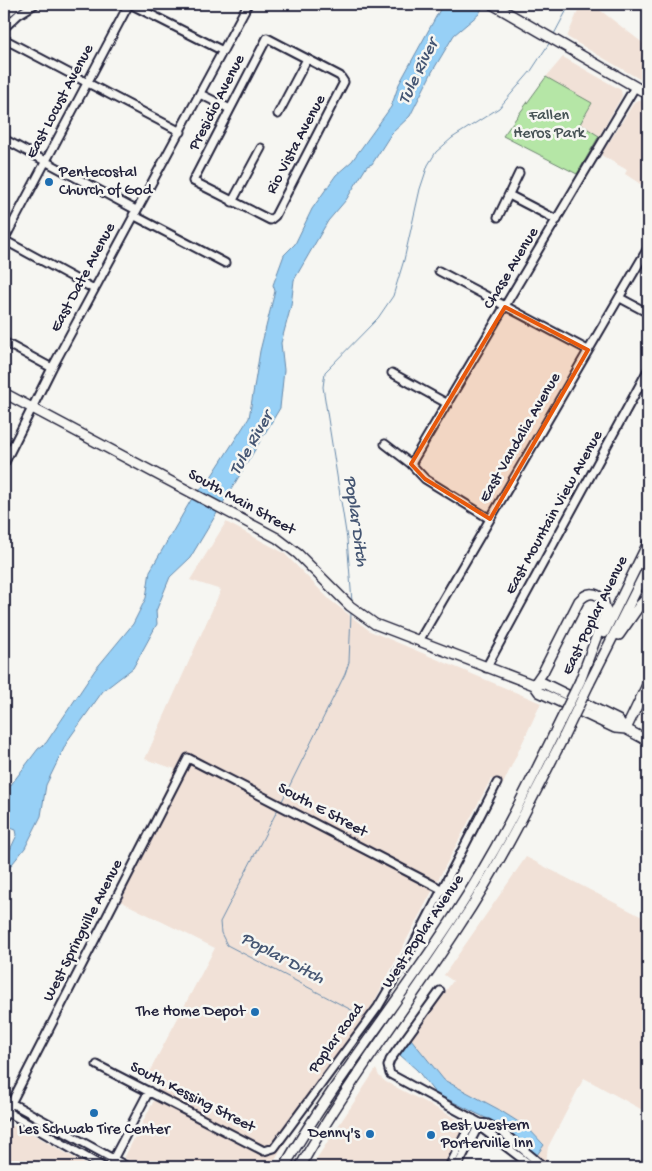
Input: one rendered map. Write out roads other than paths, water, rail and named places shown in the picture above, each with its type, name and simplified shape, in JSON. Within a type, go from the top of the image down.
[{"type":"main road","points":[[492,4],[648,94]]},
{"type":"main road","name":"South Main Street","points":[[4,393],[228,512],[295,551],[342,598],[360,613],[385,629],[534,685],[538,692],[615,728],[626,729],[648,741]]},
{"type":"main road","name":"East Poplar Avenue","points":[[570,702],[648,543]]},
{"type":"main road","name":"East Poplar Avenue","points":[[578,707],[648,567]]},
{"type":"main road","points":[[534,685],[543,672],[579,601],[587,594],[593,594],[603,600],[606,611],[580,681]]},
{"type":"main road","points":[[601,662],[640,605],[648,597]]},
{"type":"main road","points":[[626,729],[648,683]]},
{"type":"main road","name":"West Poplar Avenue","points":[[284,1167],[330,1095],[465,899],[500,839],[570,702]]},
{"type":"main road","name":"West Poplar Avenue","points":[[300,1167],[339,1102],[481,892],[517,830],[578,707]]},
{"type":"street","points":[[4,16],[20,4]]},
{"type":"street","points":[[4,28],[19,14],[35,4]]},
{"type":"street","points":[[129,4],[223,52]]},
{"type":"street","name":"East Locust Avenue","points":[[4,240],[129,4]]},
{"type":"street","name":"East Date Avenue","points":[[4,464],[31,407],[94,288],[181,132],[248,4]]},
{"type":"street","name":"Presidio Avenue","points":[[232,202],[193,181],[230,109],[267,38],[306,59]]},
{"type":"street","points":[[4,40],[181,132]]},
{"type":"street","points":[[278,114],[306,59]]},
{"type":"street","name":"Rio Vista Avenue","points":[[232,202],[266,220],[275,216],[344,86],[340,76],[306,59]]},
{"type":"street","name":"Chase Avenue","points":[[411,464],[635,87]]},
{"type":"street","points":[[200,94],[230,109]]},
{"type":"street","points":[[4,139],[225,263]]},
{"type":"street","points":[[232,202],[261,148]]},
{"type":"street","points":[[498,218],[519,173]]},
{"type":"street","points":[[509,195],[557,220]]},
{"type":"street","points":[[4,240],[94,288]]},
{"type":"street","name":"East Vandalia Avenue","points":[[419,642],[648,248]]},
{"type":"street","points":[[438,271],[588,350]]},
{"type":"street","points":[[620,298],[648,313]]},
{"type":"street","points":[[4,342],[52,368]]},
{"type":"street","name":"East Mountain View Avenue","points":[[486,668],[648,370]]},
{"type":"street","points":[[392,373],[448,404]]},
{"type":"street","points":[[4,443],[12,448]]},
{"type":"street","points":[[385,444],[411,464],[426,479],[490,519]]},
{"type":"street","name":"South E Street","points":[[188,758],[443,890]]},
{"type":"street","name":"West Springville Avenue","points":[[5,1113],[188,758]]},
{"type":"street","name":"Poplar Road","points":[[274,1148],[378,1007],[443,890],[497,782]]},
{"type":"street","points":[[440,991],[390,1060],[388,1071],[393,1077],[480,1123],[488,1124],[501,1131],[544,1167]]},
{"type":"street","name":"South Kessing Street","points":[[97,1065],[264,1151],[274,1148]]},
{"type":"street","points":[[109,1167],[149,1091]]},
{"type":"street","points":[[4,1099],[128,1167]]},
{"type":"street","points":[[5,1113],[102,1167]]},
{"type":"street","points":[[449,1167],[473,1119]]},
{"type":"street","points":[[457,1167],[480,1123]]},
{"type":"street","points":[[480,1123],[484,1130],[533,1167]]},
{"type":"water","name":"Tule River","points":[[443,4],[484,4],[479,14],[454,35],[432,72],[410,116],[391,134],[372,164],[367,166],[346,200],[328,221],[294,280],[291,306],[281,343],[284,370],[280,408],[190,558],[170,577],[156,611],[157,624],[133,668],[103,691],[68,740],[46,785],[41,816],[25,848],[4,874],[4,857],[9,852],[17,835],[16,830],[8,827],[4,836],[4,813],[7,807],[4,794],[38,749],[46,743],[95,670],[133,624],[146,598],[150,571],[191,500],[211,477],[249,418],[260,351],[275,291],[273,285],[284,255],[295,244],[312,209],[336,175],[352,161],[391,107],[399,84]]},
{"type":"water","points":[[411,1039],[444,1080],[498,1109],[528,1128],[544,1145],[537,1155],[496,1123],[435,1093],[417,1070],[400,1055]]},
{"type":"waterway","name":"Poplar Ditch","points":[[553,36],[570,4]]},
{"type":"waterway","name":"Poplar Ditch","points":[[352,602],[347,539],[323,387],[325,372],[378,318],[393,296],[404,260],[420,189],[428,165],[436,152],[452,138],[499,108],[531,71],[550,42]]},
{"type":"waterway","name":"Poplar Ditch","points":[[281,803],[345,674],[349,662],[351,613]]},
{"type":"waterway","name":"Poplar Ditch","points":[[278,809],[220,922],[221,933],[227,945],[363,1016]]},
{"type":"place","name":"Pentecostal Church of God","points":[[49,182]]},
{"type":"place","name":"The Home Depot","points":[[255,1012]]},
{"type":"place","name":"Les Schwab Tire Center","points":[[94,1113]]},
{"type":"place","name":"Denny's","points":[[370,1134]]},
{"type":"place","name":"Best Western Porterville Inn","points":[[431,1135]]},
{"type":"park label","name":"Fallen Heros Park","points":[[549,125]]}]
